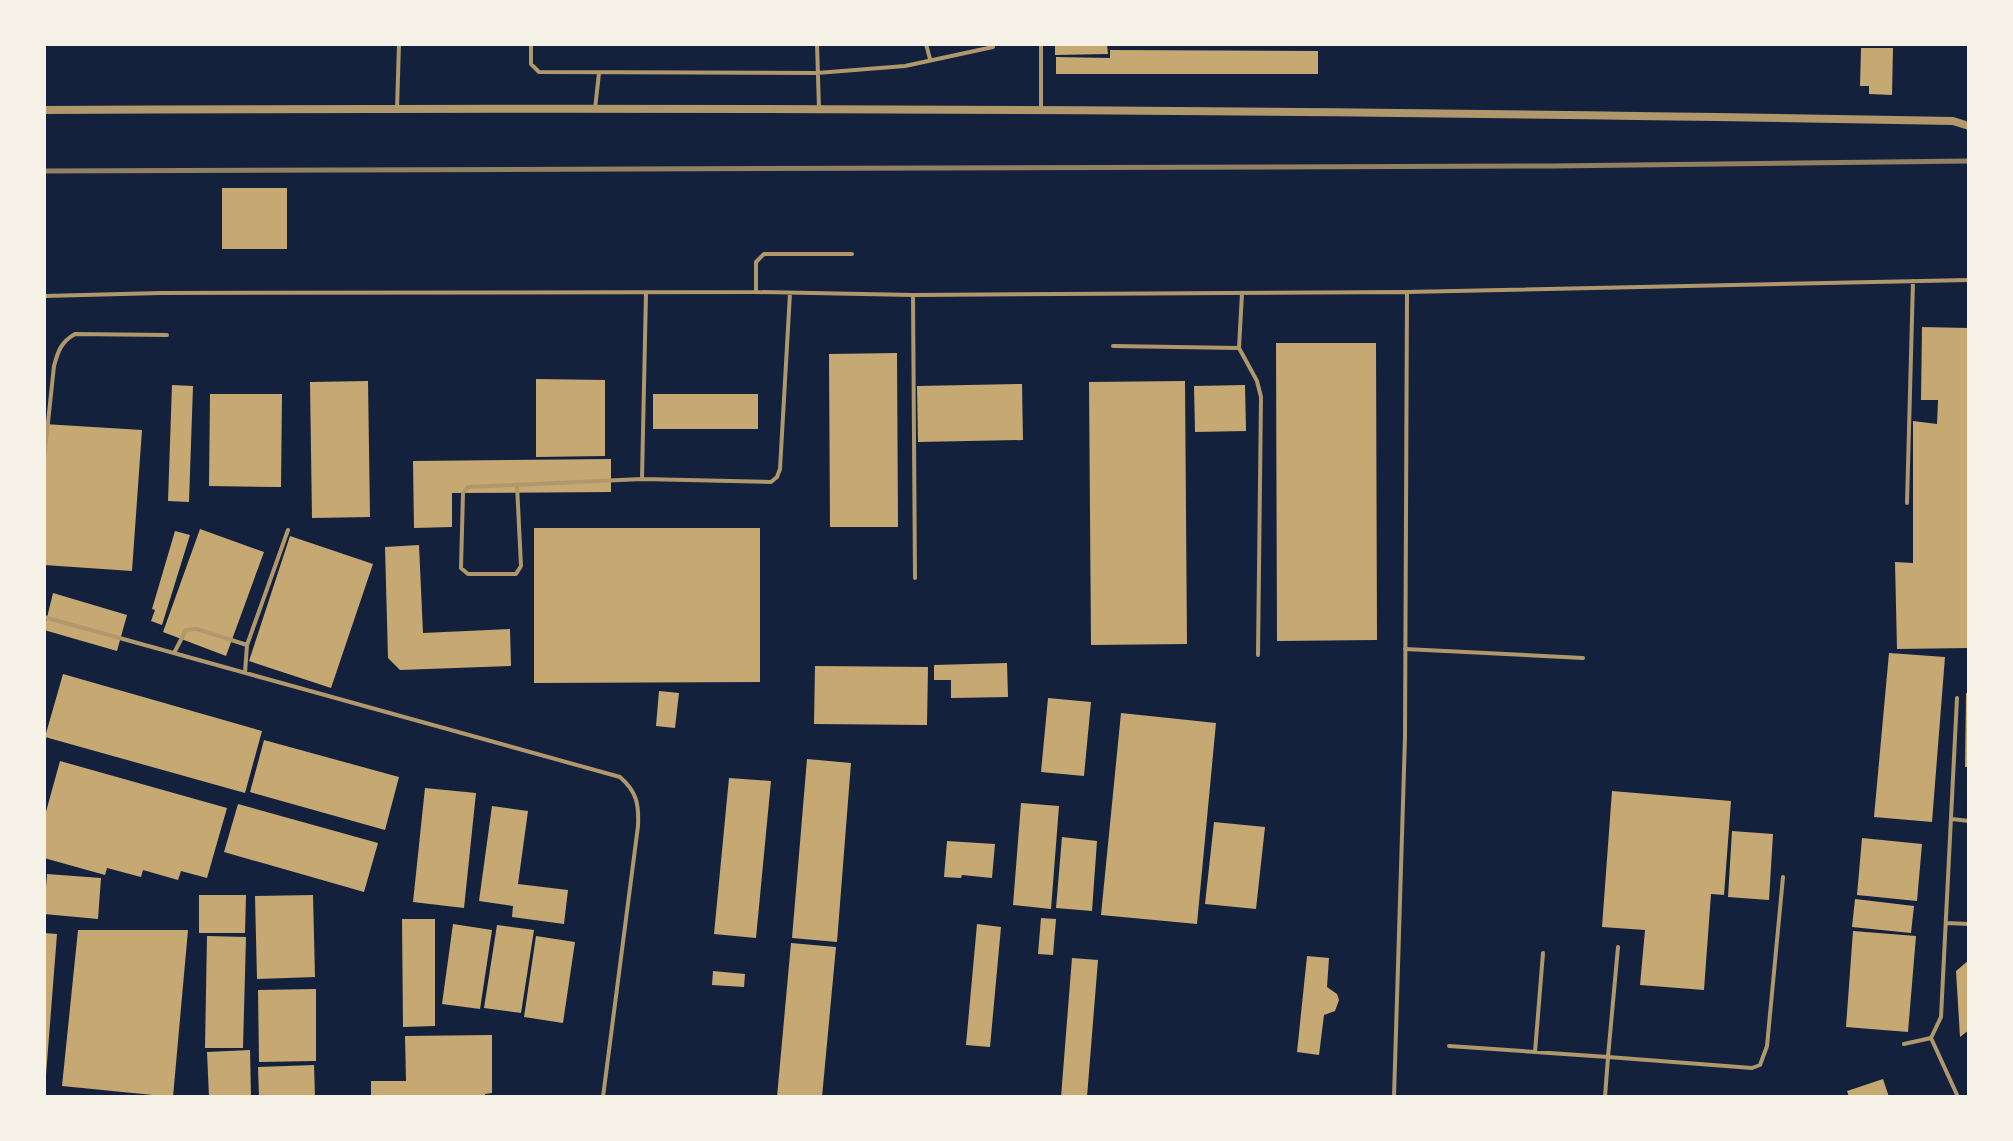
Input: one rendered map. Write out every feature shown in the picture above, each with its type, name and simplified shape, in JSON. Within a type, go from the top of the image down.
[{"type":"street","points":[[44,110],[1041,110],[1789,118],[1953,121],[1969,126]]},
{"type":"lane","points":[[397,109],[399,44]]},
{"type":"lane","points":[[531,44],[531,64],[539,72],[599,73],[817,73],[905,66],[993,47]]},
{"type":"lane","points":[[817,44],[819,109]]},
{"type":"lane","points":[[926,44],[930,59]]},
{"type":"lane","points":[[1041,44],[1041,110]]},
{"type":"lane","points":[[595,109],[599,73]]},
{"type":"lane","points":[[756,292],[756,262],[764,254],[852,254]]},
{"type":"lane","points":[[44,296],[79,293],[756,292],[913,295],[1407,292],[1969,280]]},
{"type":"lane","points":[[1907,503],[1913,281]]},
{"type":"lane","points":[[1394,1097],[1405,737],[1407,292]]},
{"type":"lane","points":[[642,479],[646,293]]},
{"type":"lane","points":[[517,485],[521,566],[516,574],[468,574],[461,568],[463,493],[468,487],[642,479],[771,482],[780,469],[790,293]]},
{"type":"lane","points":[[1242,293],[1239,348],[1257,381],[1261,397],[1258,655]]},
{"type":"lane","points":[[913,295],[915,578]]},
{"type":"lane","points":[[44,460],[54,366],[64,340],[75,334],[167,335]]},
{"type":"lane","points":[[1113,346],[1239,348]]},
{"type":"lane","points":[[245,673],[247,645],[288,530]]},
{"type":"lane","points":[[44,617],[620,777],[633,789],[638,806],[638,826],[603,1097]]},
{"type":"lane","points":[[174,653],[186,630],[191,628],[247,645]]},
{"type":"lane","points":[[1405,649],[1583,658]]},
{"type":"lane","points":[[1931,1038],[1941,1017],[1957,698]]},
{"type":"lane","points":[[1952,819],[1969,821]]},
{"type":"lane","points":[[1449,1046],[1752,1068],[1760,1065],[1767,1046],[1783,877]]},
{"type":"lane","points":[[1947,923],[1969,924]]},
{"type":"lane","points":[[1605,1097],[1618,947]]},
{"type":"lane","points":[[1535,1052],[1543,953]]},
{"type":"lane","points":[[1904,1044],[1931,1038]]},
{"type":"lane","points":[[1931,1038],[1958,1097]]},
{"type":"lane","points":[[840,1097],[928,1097]]},
{"type":"building","points":[[1055,44],[1107,44],[1108,54],[1055,55]]},
{"type":"building","points":[[1861,48],[1893,48],[1892,95],[1869,94],[1869,86],[1860,86]]},
{"type":"building","points":[[1110,50],[1318,51],[1318,74],[1056,74],[1056,57],[1110,58]]},
{"type":"building","points":[[222,188],[287,188],[287,249],[222,249]]},
{"type":"building","points":[[1922,327],[1969,328],[1969,648],[1897,649],[1895,562],[1913,563],[1913,421],[1937,424],[1938,400],[1921,400]]},
{"type":"building","points":[[1276,343],[1376,343],[1377,640],[1277,641]]},
{"type":"building","points":[[897,353],[898,527],[830,527],[829,354]]},
{"type":"building","points":[[536,379],[605,380],[605,456],[536,457]]},
{"type":"building","points":[[368,381],[370,517],[312,518],[310,382]]},
{"type":"building","points":[[1185,381],[1187,644],[1091,645],[1089,382]]},
{"type":"building","points":[[1022,384],[1023,440],[918,442],[917,386]]},
{"type":"building","points":[[172,385],[193,386],[189,502],[168,501]]},
{"type":"building","points":[[1245,385],[1246,431],[1195,432],[1194,386]]},
{"type":"building","points":[[210,394],[282,394],[281,487],[209,486]]},
{"type":"building","points":[[653,394],[758,394],[758,429],[653,429]]},
{"type":"building","points":[[44,424],[142,430],[132,571],[44,565]]},
{"type":"building","points":[[611,459],[611,492],[452,493],[452,527],[414,528],[413,461]]},
{"type":"building","points":[[534,528],[760,528],[760,682],[534,683]]},
{"type":"building","points":[[200,529],[264,552],[226,656],[163,632]]},
{"type":"building","points":[[175,531],[190,535],[162,625],[151,621],[155,610],[152,609]]},
{"type":"building","points":[[290,536],[373,564],[331,688],[249,661]]},
{"type":"building","points":[[419,545],[423,633],[510,629],[511,666],[400,670],[388,658],[385,547]]},
{"type":"building","points":[[53,593],[127,615],[117,651],[44,630]]},
{"type":"building","points":[[1889,653],[1945,657],[1932,822],[1874,817]]},
{"type":"building","points":[[1007,663],[1008,697],[951,698],[951,680],[934,680],[934,665]]},
{"type":"building","points":[[815,666],[928,667],[927,725],[814,724]]},
{"type":"building","points":[[63,674],[262,731],[245,793],[45,737]]},
{"type":"building","points":[[659,691],[679,693],[675,728],[656,726]]},
{"type":"building","points":[[1966,693],[1969,693],[1969,767],[1965,767]]},
{"type":"building","points":[[1048,698],[1091,702],[1084,776],[1041,772]]},
{"type":"building","points":[[1121,713],[1216,723],[1197,924],[1101,915]]},
{"type":"building","points":[[264,740],[399,777],[385,830],[250,792]]},
{"type":"building","points":[[807,759],[851,763],[837,942],[792,938]]},
{"type":"building","points":[[60,761],[227,808],[207,878],[181,871],[178,880],[143,870],[141,877],[107,868],[105,875],[44,858],[44,819]]},
{"type":"building","points":[[729,778],[771,781],[756,938],[714,934]]},
{"type":"building","points":[[425,788],[476,793],[464,908],[413,902]]},
{"type":"building","points":[[1612,791],[1731,801],[1724,895],[1711,894],[1704,990],[1640,985],[1645,930],[1602,927]]},
{"type":"building","points":[[1021,803],[1059,806],[1051,909],[1013,905]]},
{"type":"building","points":[[238,804],[378,843],[364,892],[224,852]]},
{"type":"building","points":[[492,806],[528,811],[518,884],[568,890],[564,924],[512,917],[513,906],[479,901]]},
{"type":"building","points":[[1214,822],[1265,827],[1256,909],[1205,904]]},
{"type":"building","points":[[1732,831],[1773,834],[1769,900],[1728,897]]},
{"type":"building","points":[[1062,837],[1097,841],[1092,911],[1056,908]]},
{"type":"building","points":[[1862,838],[1922,844],[1917,901],[1857,895]]},
{"type":"building","points":[[947,841],[995,844],[992,878],[944,877]]},
{"type":"building","points":[[47,874],[101,878],[98,919],[44,914]]},
{"type":"building","points":[[199,895],[246,895],[245,933],[199,933]]},
{"type":"building","points":[[313,895],[315,977],[257,979],[255,896]]},
{"type":"building","points":[[1855,899],[1914,906],[1911,933],[1852,927]]},
{"type":"building","points":[[1041,918],[1056,919],[1053,955],[1038,954]]},
{"type":"building","points":[[402,919],[435,919],[435,1026],[403,1027]]},
{"type":"building","points":[[453,924],[492,930],[480,1009],[442,1004]]},
{"type":"building","points":[[977,924],[1001,927],[990,1047],[966,1045]]},
{"type":"building","points":[[497,925],[534,930],[521,1013],[484,1008]]},
{"type":"building","points":[[78,930],[188,930],[173,1097],[62,1086]]},
{"type":"building","points":[[1853,931],[1916,936],[1908,1032],[1846,1027]]},
{"type":"building","points":[[44,933],[57,934],[46,1075],[44,1075]]},
{"type":"building","points":[[207,936],[246,937],[243,1048],[205,1048]]},
{"type":"building","points":[[536,936],[575,942],[563,1023],[524,1017]]},
{"type":"building","points":[[791,943],[836,947],[822,1097],[777,1097]]},
{"type":"building","points":[[1307,956],[1329,958],[1327,987],[1337,994],[1339,1000],[1335,1011],[1324,1015],[1319,1055],[1297,1052]]},
{"type":"building","points":[[1072,958],[1098,960],[1087,1097],[1061,1097]]},
{"type":"building","points":[[1969,960],[1969,1030],[1960,1037],[1956,971]]},
{"type":"building","points":[[713,971],[745,974],[744,987],[712,985]]},
{"type":"building","points":[[316,989],[316,1061],[259,1062],[258,990]]},
{"type":"building","points":[[492,1035],[492,1093],[485,1094],[485,1097],[371,1097],[371,1081],[406,1081],[405,1036]]},
{"type":"building","points":[[250,1050],[251,1097],[209,1097],[207,1052]]},
{"type":"building","points":[[314,1065],[315,1097],[259,1097],[258,1067]]},
{"type":"building","points":[[1883,1079],[1889,1097],[1849,1097],[1847,1091]]},
{"type":"railway","points":[[44,171],[1552,166],[1969,161]]}]
